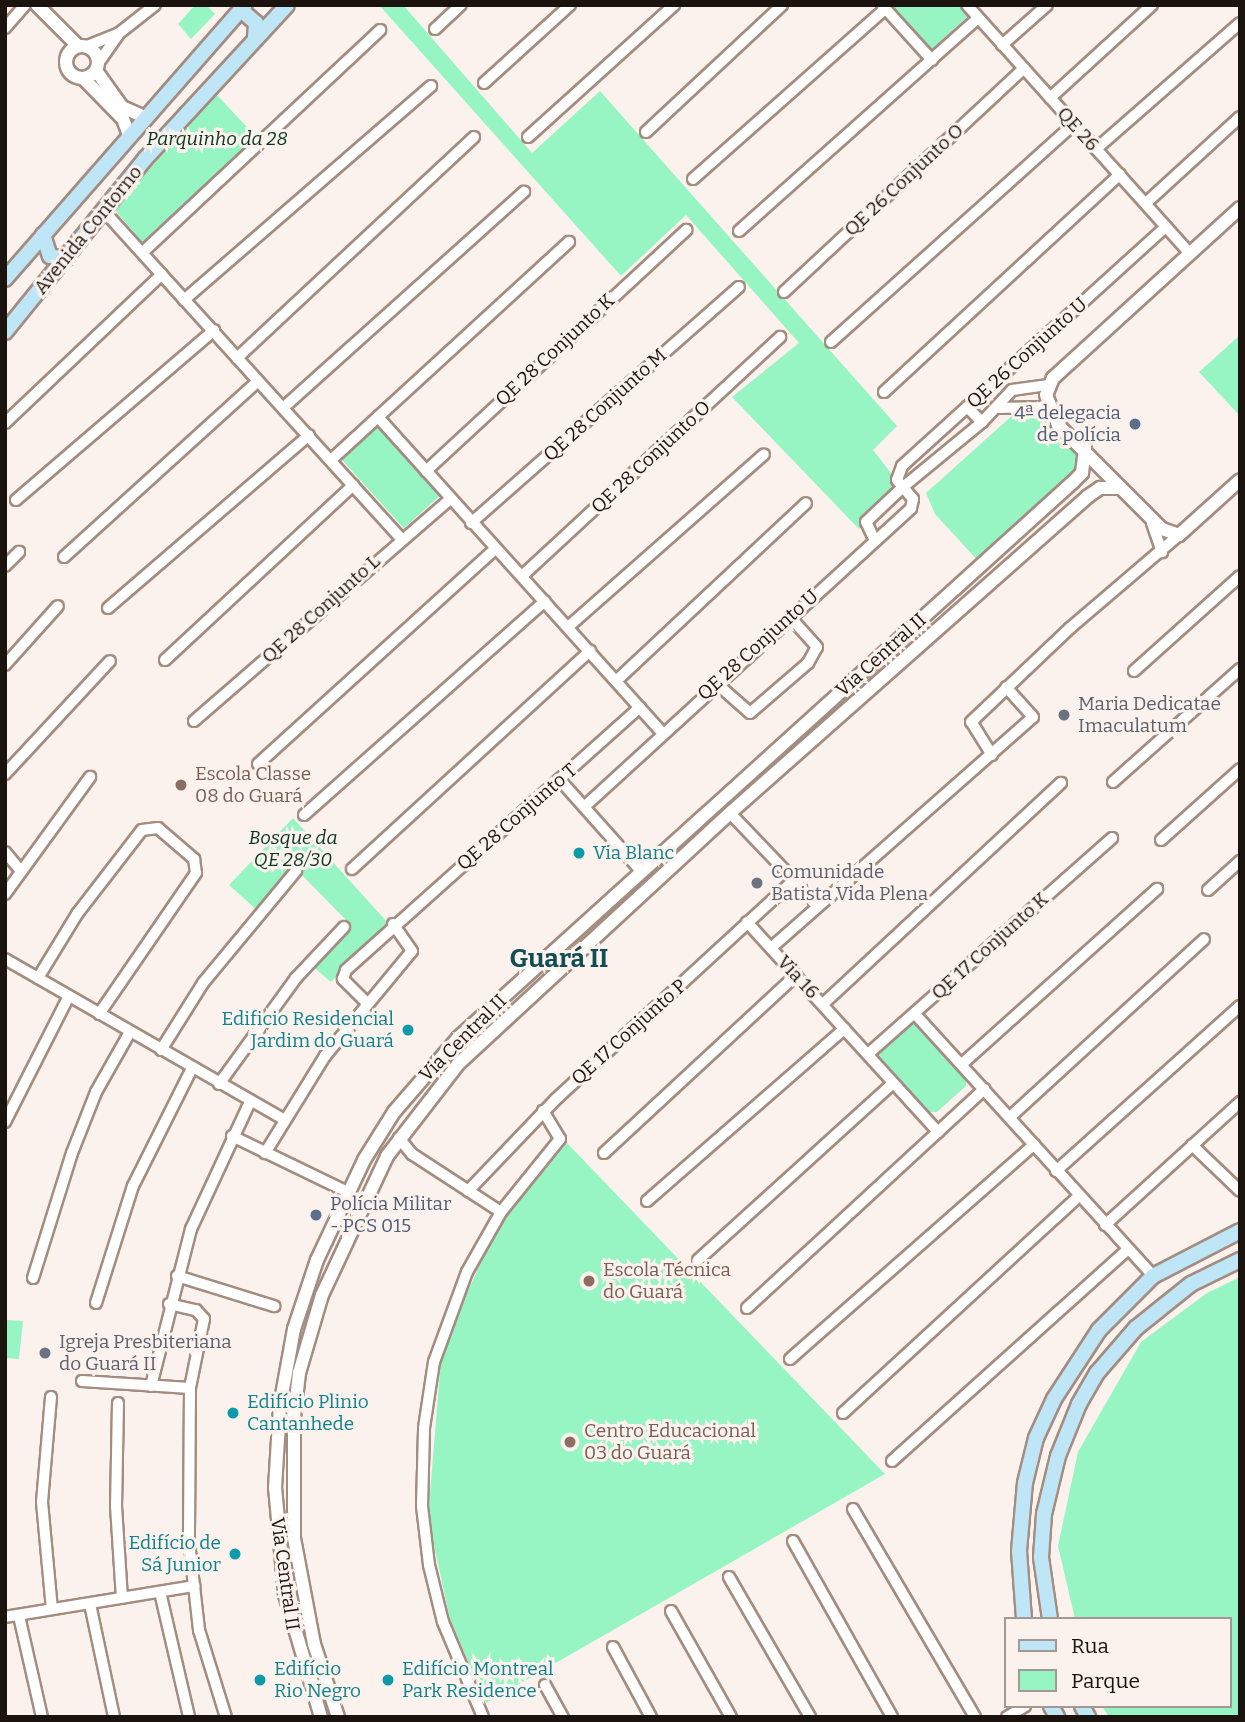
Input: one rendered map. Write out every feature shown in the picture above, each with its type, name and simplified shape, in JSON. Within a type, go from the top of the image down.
[{"type":"main road","name":"Avenida Contorno","points":[[5,332],[104,211],[287,5]]},
{"type":"main road","name":"Avenida Contorno","points":[[5,279],[243,7]]},
{"type":"main road","points":[[243,7],[257,23],[255,38]]},
{"type":"main road","points":[[43,235],[46,252],[66,259]]},
{"type":"main road","points":[[1024,1617],[1019,1551],[1031,1453],[1066,1378],[1119,1309],[1153,1276],[1199,1248],[1240,1231]]},
{"type":"main road","points":[[1199,1248],[1210,1254],[1212,1271]]},
{"type":"main road","points":[[1049,1617],[1042,1547],[1058,1456],[1097,1373],[1136,1328],[1212,1271],[1240,1259]]},
{"type":"main road","points":[[1119,1309],[1122,1325],[1136,1328]]},
{"type":"street","points":[[5,27],[25,5]]},
{"type":"street","points":[[37,5],[54,26],[81,46],[122,107],[144,117]]},
{"type":"street","points":[[435,29],[461,5]]},
{"type":"street","points":[[484,83],[570,5]]},
{"type":"street","points":[[528,137],[674,5]]},
{"type":"street","points":[[646,132],[782,5]]},
{"type":"street","name":"QE 26","points":[[967,5],[1189,252]]},
{"type":"street","points":[[1002,45],[1046,5]]},
{"type":"street","points":[[1050,98],[1152,5]]},
{"type":"street","points":[[84,79],[97,68],[118,34],[150,7]]},
{"type":"street","points":[[693,180],[883,7],[932,60]]},
{"type":"street","points":[[739,231],[978,18]]},
{"type":"street","points":[[1096,149],[1240,23]]},
{"type":"street","points":[[54,26],[66,55],[84,79],[123,118],[130,135]]},
{"type":"street","points":[[143,252],[380,30]]},
{"type":"street","points":[[66,55],[81,46],[118,34]]},
{"type":"street","name":"QE 26 Conjunto O","points":[[784,292],[1024,68]]},
{"type":"street","points":[[184,300],[431,86]]},
{"type":"street","points":[[1146,204],[1240,117]]},
{"type":"street","points":[[831,342],[1074,124]]},
{"type":"street","points":[[237,358],[474,137]]},
{"type":"street","points":[[884,392],[1120,174]]},
{"type":"street","points":[[283,408],[524,192]]},
{"type":"street","points":[[875,541],[866,522],[901,485],[982,422],[1012,390],[1049,385],[1189,252],[1240,208]]},
{"type":"street","points":[[104,211],[400,538]]},
{"type":"street","name":"QE 26 Conjunto U","points":[[901,485],[896,476],[902,466],[1167,227]]},
{"type":"street","name":"QE 28 Conjunto K","points":[[426,471],[686,230]]},
{"type":"street","points":[[331,460],[569,242]]},
{"type":"street","points":[[5,423],[162,275]]},
{"type":"street","name":"QE 28 Conjunto M","points":[[471,523],[739,287]]},
{"type":"street","points":[[16,500],[214,330]]},
{"type":"street","name":"QE 28 Conjunto O","points":[[522,576],[780,337]]},
{"type":"street","points":[[64,557],[258,381]]},
{"type":"street","points":[[1049,385],[1047,407],[1058,425],[1085,449],[1152,523],[1162,552]]},
{"type":"street","points":[[967,407],[982,422]]},
{"type":"street","points":[[997,408],[1047,407]]},
{"type":"street","points":[[378,417],[662,732]]},
{"type":"street","points":[[108,608],[309,435]]},
{"type":"street","name":"Via Central II","points":[[321,1717],[306,1679],[285,1595],[276,1512],[280,1406],[294,1329],[348,1192],[394,1112],[432,1066],[523,978],[1073,482],[1082,473],[1085,449]]},
{"type":"street","points":[[568,627],[764,454]]},
{"type":"street","points":[[992,755],[971,726],[1006,687],[1162,552],[1240,480]]},
{"type":"street","points":[[164,660],[353,485]]},
{"type":"street","name":"QE 28 Conjunto U","points":[[584,807],[662,732],[913,505],[901,485]]},
{"type":"street","name":"Via Central II","points":[[338,1717],[322,1674],[304,1600],[291,1497],[294,1417],[310,1333],[344,1238],[387,1156],[447,1077],[536,991],[730,813],[1087,497],[1100,488],[1120,488]]},
{"type":"street","name":"QE 28 Conjunto L","points":[[194,722],[400,538],[450,499]]},
{"type":"street","points":[[616,681],[806,503]]},
{"type":"street","points":[[1152,523],[1179,535]]},
{"type":"street","points":[[258,764],[495,548]]},
{"type":"street","points":[[5,566],[19,552]]},
{"type":"street","points":[[1134,671],[1240,576]]},
{"type":"street","points":[[304,815],[545,601]]},
{"type":"street","points":[[5,665],[58,606]]},
{"type":"street","points":[[716,683],[748,714],[799,671],[817,651],[790,617]]},
{"type":"street","points":[[352,869],[590,651]]},
{"type":"street","points":[[5,774],[110,661]]},
{"type":"street","points":[[1113,782],[1240,669]]},
{"type":"street","name":"Via 16","points":[[938,1132],[771,948],[1033,717],[1006,687]]},
{"type":"street","name":"QE 28 Conjunto T","points":[[366,1002],[344,973],[393,924],[560,780],[639,707]]},
{"type":"street","points":[[786,742],[796,754]]},
{"type":"street","points":[[1161,840],[1240,769]]},
{"type":"street","points":[[5,894],[90,777]]},
{"type":"street","points":[[560,780],[642,872]]},
{"type":"street","points":[[823,1004],[1061,783]]},
{"type":"street","points":[[730,813],[818,905]]},
{"type":"street","points":[[38,978],[91,896],[142,830],[155,826],[194,859],[195,876],[139,948],[99,1014]]},
{"type":"street","name":"QE 17 Conjunto K","points":[[868,1054],[1112,838]]},
{"type":"street","points":[[5,852],[21,871]]},
{"type":"street","points":[[1208,890],[1240,861]]},
{"type":"street","points":[[161,1050],[203,983],[296,871]]},
{"type":"street","name":"QE 17 Conjunto P","points":[[468,1191],[543,1111],[794,879]]},
{"type":"street","points":[[963,1063],[1157,889]]},
{"type":"street","points":[[747,922],[771,948]]},
{"type":"street","points":[[265,1153],[283,1119],[366,1002],[412,951],[393,924]]},
{"type":"street","points":[[219,1084],[296,978],[344,927]]},
{"type":"street","points":[[1010,1117],[1204,939]]},
{"type":"street","points":[[6,960],[283,1119]]},
{"type":"street","points":[[604,1153],[796,975]]},
{"type":"street","points":[[523,978],[536,991]]},
{"type":"street","points":[[5,1122],[69,996]]},
{"type":"street","points":[[1056,1171],[1240,1006]]},
{"type":"street","points":[[915,1014],[963,1063],[1056,1171],[1153,1276]]},
{"type":"street","points":[[647,1201],[844,1029]]},
{"type":"street","points":[[33,1278],[72,1153],[96,1093],[130,1032]]},
{"type":"street","points":[[432,1066],[447,1077]]},
{"type":"street","points":[[96,1303],[133,1186],[192,1068]]},
{"type":"street","points":[[698,1260],[893,1083]]},
{"type":"street","points":[[747,1308],[984,1089]]},
{"type":"street","points":[[151,1386],[177,1276],[232,1136],[250,1102]]},
{"type":"street","points":[[1105,1224],[1240,1102]]},
{"type":"street","points":[[482,1715],[435,1591],[423,1524],[422,1472],[434,1362],[467,1272],[501,1212],[560,1139],[543,1111]]},
{"type":"street","points":[[232,1136],[348,1192]]},
{"type":"street","points":[[399,1138],[412,1154],[501,1212]]},
{"type":"street","points":[[790,1359],[1034,1145]]},
{"type":"street","points":[[1192,1145],[1240,1191]]},
{"type":"street","points":[[387,1156],[412,1154]]},
{"type":"street","points":[[843,1413],[1079,1196]]},
{"type":"street","points":[[892,1461],[1128,1249]]},
{"type":"street","points":[[177,1276],[274,1306]]},
{"type":"street","points":[[169,1304],[196,1310],[204,1319],[190,1388],[186,1471],[194,1586],[201,1638],[226,1717]]},
{"type":"street","points":[[294,1329],[310,1333]]},
{"type":"street","points":[[82,1381],[190,1388]]},
{"type":"street","points":[[51,1397],[42,1502],[51,1609]]},
{"type":"street","points":[[118,1403],[116,1506],[122,1598]]},
{"type":"street","points":[[853,1509],[975,1717]]},
{"type":"street","points":[[793,1541],[892,1717]]},
{"type":"street","points":[[729,1577],[810,1717]]},
{"type":"street","points":[[5,1617],[194,1586]]},
{"type":"street","points":[[160,1592],[189,1717]]},
{"type":"street","points":[[90,1604],[114,1717]]},
{"type":"street","points":[[671,1611],[731,1717]]},
{"type":"street","points":[[19,1616],[42,1717]]},
{"type":"street","points":[[613,1647],[651,1717]]},
{"type":"street","points":[[306,1679],[322,1674]]},
{"type":"street","points":[[545,1685],[563,1717]]},
{"type":"green space","points":[[195,5],[206,5],[215,14],[191,39],[178,24]]},
{"type":"green space","points":[[379,5],[403,5],[532,153],[600,91],[897,426],[873,450],[901,486],[859,529],[732,397],[799,343],[686,215],[621,276]]},
{"type":"green space","points":[[890,5],[960,5],[969,15],[931,50]]},
{"type":"green space","name":"Parquinho da 28","points":[[216,94],[259,140],[145,245],[114,209]]},
{"type":"green space","points":[[1240,335],[1240,416],[1199,372]]},
{"type":"green space","points":[[1015,413],[1046,414],[1084,464],[981,564],[935,514],[926,493]]},
{"type":"green space","points":[[378,425],[441,495],[404,528],[341,458]]},
{"type":"green space","name":"Bosque da QE 28/30","points":[[293,818],[388,923],[331,982],[312,966],[349,923],[296,869],[258,911],[229,885]]},
{"type":"green space","points":[[915,1020],[966,1078],[966,1086],[937,1112],[927,1112],[877,1056]]},
{"type":"green space","points":[[567,1143],[885,1474],[486,1703],[450,1619],[428,1518],[442,1347],[496,1230]]},
{"type":"green space","points":[[1240,1277],[1240,1717],[1109,1717],[1103,1708],[1231,1708],[1231,1617],[1075,1617],[1058,1546],[1078,1452],[1141,1342],[1207,1293]]},
{"type":"green space","points":[[5,1320],[23,1321],[19,1359],[5,1358]]},
{"type":"place","name":"4ª delegacia de polícia","points":[[1135,424]]},
{"type":"place","name":"Maria Dedicatae Imaculatum","points":[[1064,715]]},
{"type":"place","name":"Escola Classe 08 do Guará","points":[[181,785]]},
{"type":"place","name":"Via Blanc","points":[[579,853]]},
{"type":"place","name":"Comunidade Batista Vida Plena","points":[[757,883]]},
{"type":"place","name":"Edificio Residencial Jardim do Guará","points":[[408,1030]]},
{"type":"place","name":"Polícia Militar - PCS 015","points":[[316,1215]]},
{"type":"place","name":"Escola Técnica do Guará","points":[[589,1281]]},
{"type":"place","name":"Igreja Presbiteriana do Guará II","points":[[45,1353]]},
{"type":"place","name":"Edifício Plinio Cantanhede","points":[[233,1413]]},
{"type":"place","name":"Centro Educacional 03 do Guará","points":[[570,1442]]},
{"type":"place","name":"Edifício de Sá Junior","points":[[235,1554]]},
{"type":"place","name":"Edifício Rio Negro","points":[[260,1680]]},
{"type":"place","name":"Edifício Montreal Park Residence","points":[[388,1680]]},
{"type":"district","name":"Guará II","points":[[559,959]]}]
